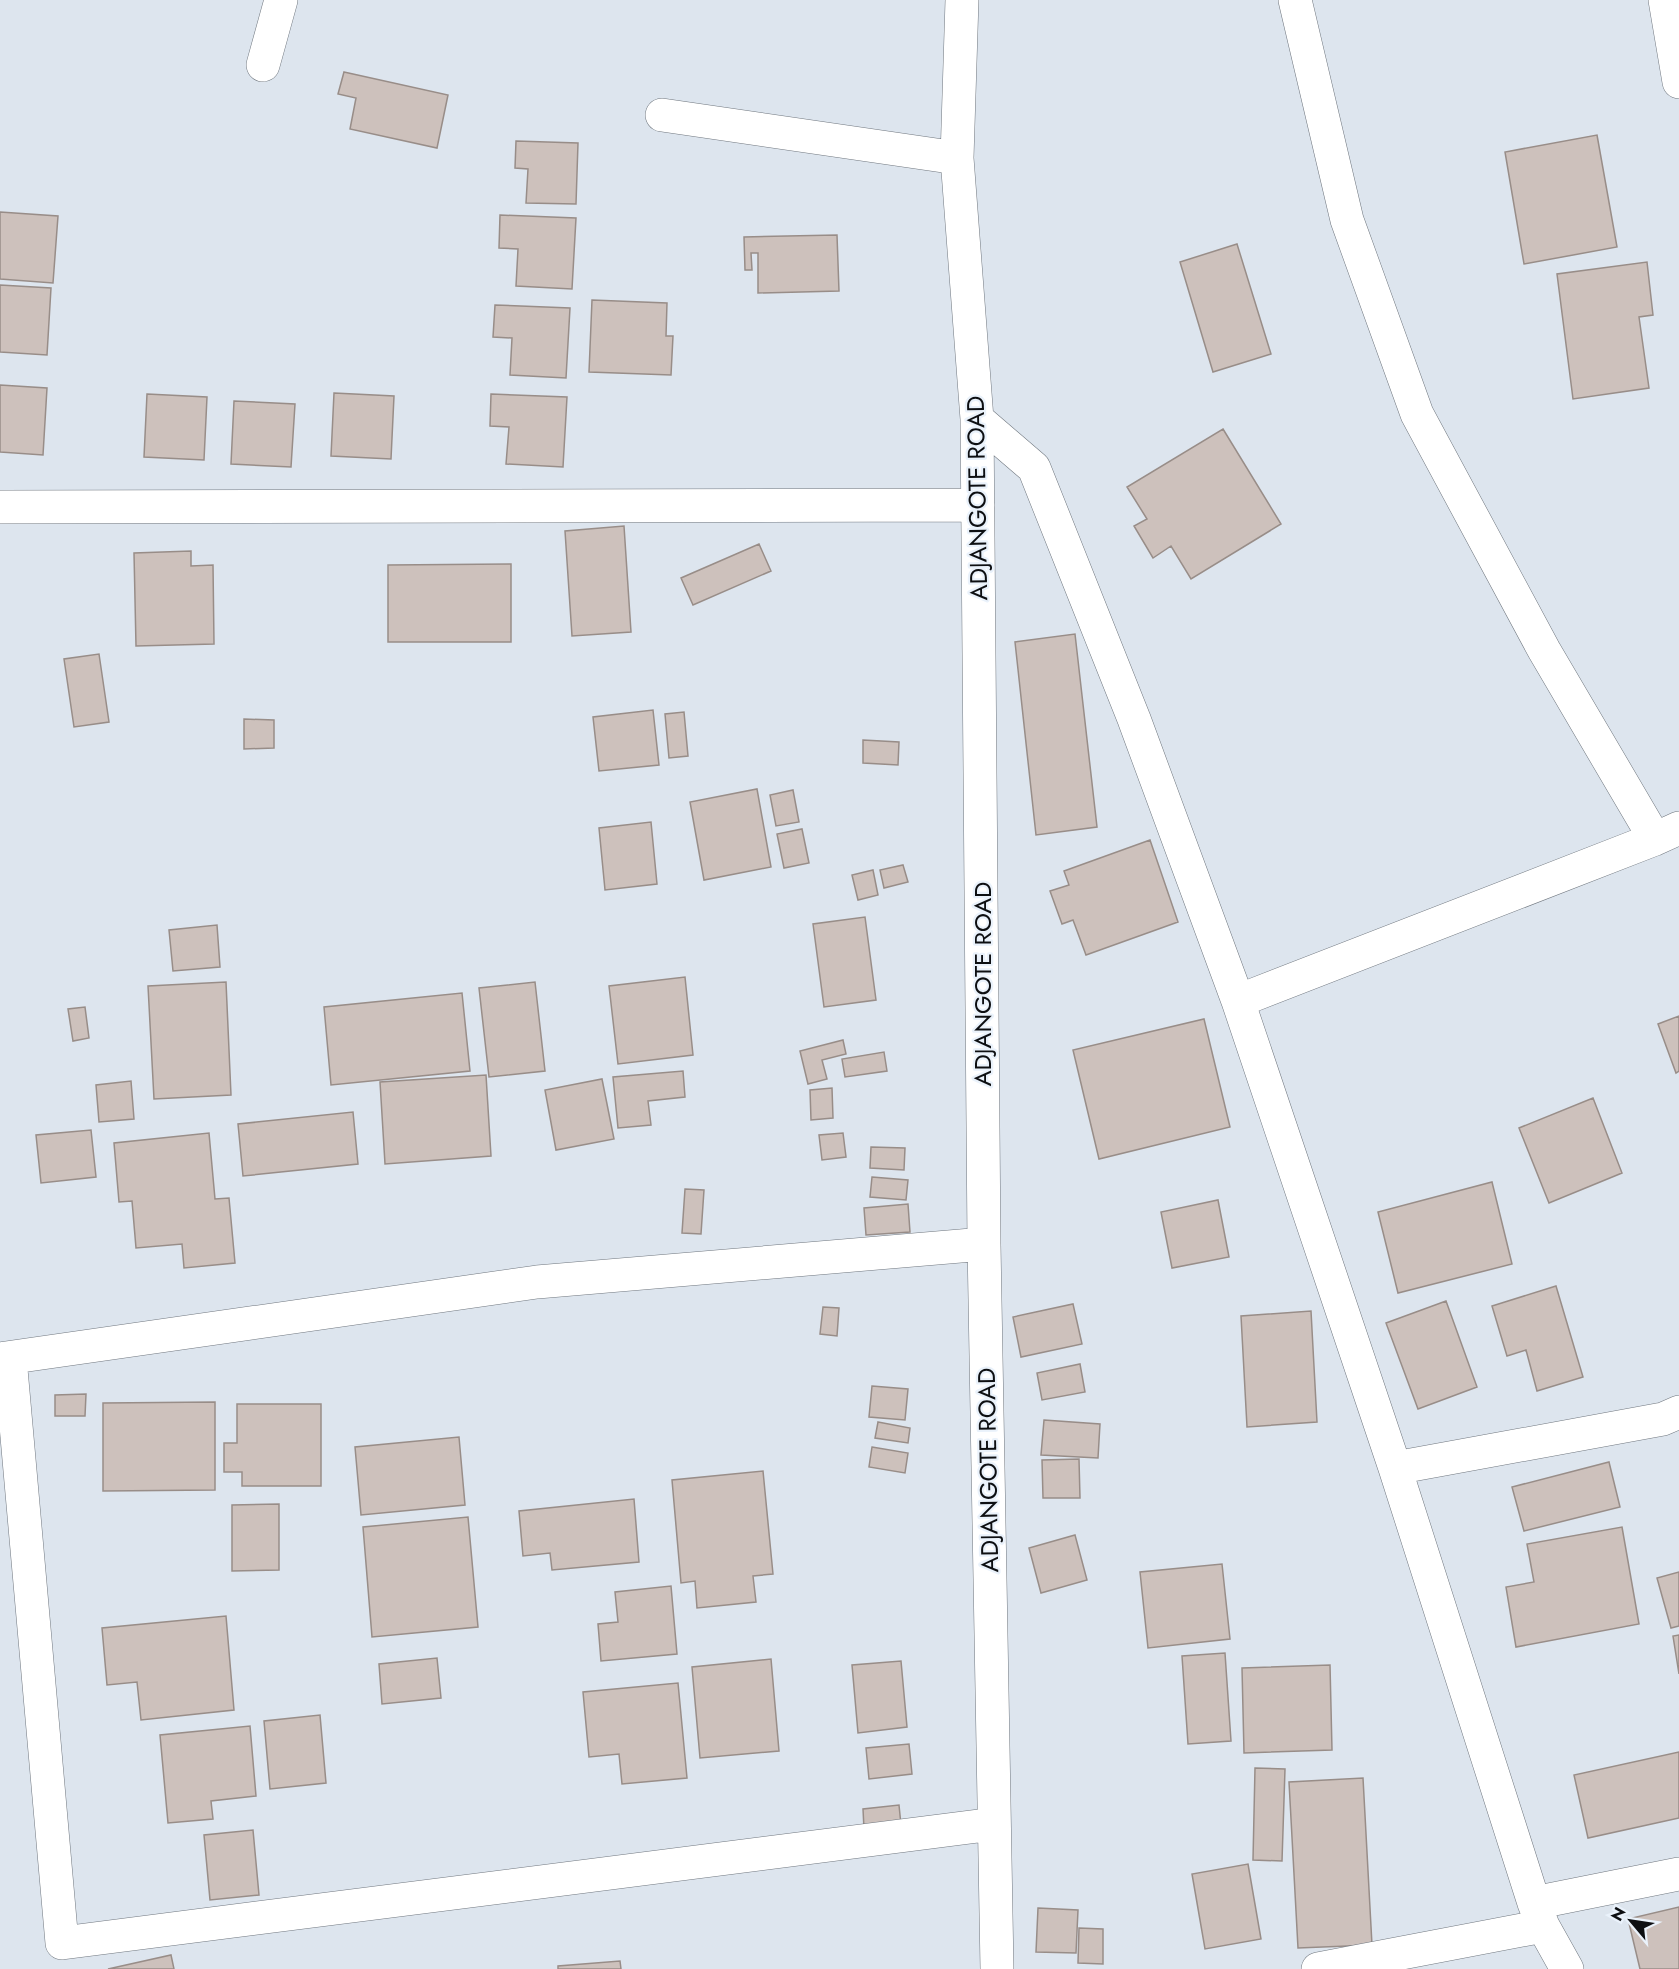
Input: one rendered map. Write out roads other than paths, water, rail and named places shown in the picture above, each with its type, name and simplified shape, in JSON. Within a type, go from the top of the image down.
[{"type":"street","points":[[263,65],[281,0]]},
{"type":"street","name":"ADJANGOTE ROAD","points":[[962,0],[957,158],[977,418],[984,1244],[997,1969]]},
{"type":"street","points":[[1238,1001],[1667,833],[1544,650],[1418,414],[1347,220],[1295,0]]},
{"type":"street","points":[[1665,0],[1679,82]]},
{"type":"street","points":[[662,115],[957,158]]},
{"type":"street","points":[[977,418],[1034,468],[1134,719],[1238,1001],[1395,1467],[1538,1915],[1567,1969]]},
{"type":"street","points":[[0,507],[978,505]]},
{"type":"street","points":[[984,1244],[537,1281],[5,1359],[64,1956],[994,1824]]},
{"type":"street","points":[[1395,1467],[1663,1419],[1679,1412]]},
{"type":"street","points":[[1318,1969],[1538,1915],[1679,1874]]}]
